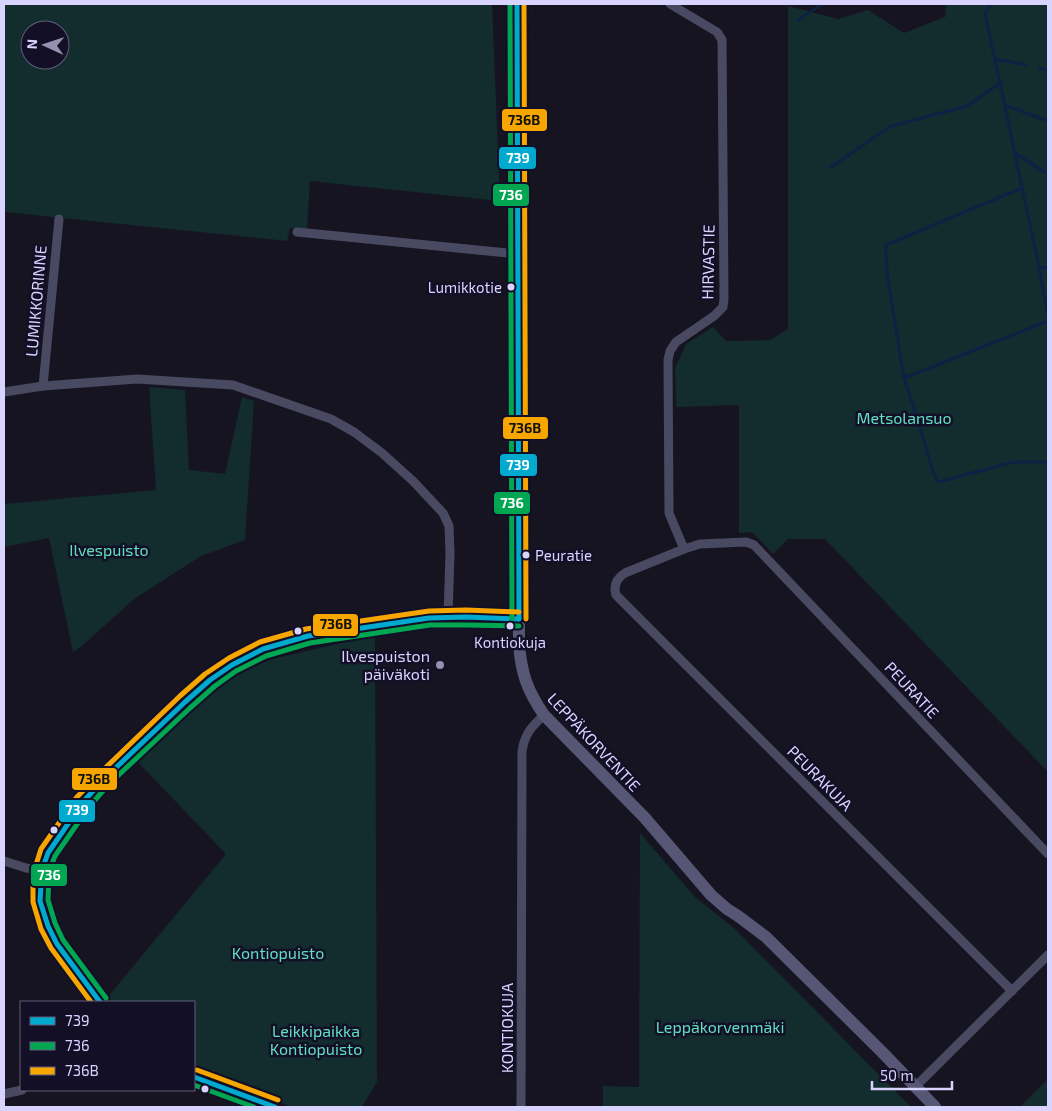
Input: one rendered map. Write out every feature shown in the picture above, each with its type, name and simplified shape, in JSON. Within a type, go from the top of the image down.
[{"type":"street","name":"LEPPÄKORVENTIE","points":[[517,4],[519,619],[520,662],[525,682],[534,701],[544,715],[644,818],[711,895],[766,937],[935,1107]]},
{"type":"street","name":"HIRVASTIE","points":[[670,4],[717,32],[722,40],[723,307],[714,316],[676,342],[670,351],[668,360],[669,513],[684,549]]},
{"type":"street","name":"LUMIKKORINNE","points":[[43,386],[59,219]]},
{"type":"street","points":[[297,232],[517,254]]},
{"type":"street","points":[[4,392],[43,386],[137,379],[233,385],[331,419],[354,432],[382,453],[413,481],[443,513],[449,526],[448,617]]},
{"type":"street","name":"PEURATIE","points":[[615,583],[625,573],[700,544],[746,542],[754,545],[1048,854]]},
{"type":"street","name":"PEURAKUJA","points":[[615,583],[614,590],[616,595],[1012,991]]},
{"type":"street","points":[[99,1001],[57,944],[48,926],[40,901],[42,870],[48,853],[83,802],[103,780],[201,687],[232,665],[263,649],[308,636],[429,618],[519,619]]},
{"type":"street","name":"KONTIOKUJA","points":[[521,1107],[522,752],[523,743],[528,732],[544,715]]},
{"type":"street","points":[[4,861],[26,868],[42,870]]},
{"type":"street","points":[[915,1087],[1048,956]]},
{"type":"street","points":[[195,1077],[275,1107]]},
{"type":"street","points":[[4,1094],[20,1090]]},
{"type":"green space","points":[[4,4],[492,4],[500,201],[310,181],[307,228],[290,228],[287,241],[4,212]]},
{"type":"green space","name":"Metsolansuo","points":[[946,4],[1048,4],[1048,772],[825,539],[788,539],[773,554],[752,532],[739,533],[739,405],[676,407],[675,368],[686,344],[713,327],[726,341],[770,340],[788,329],[788,6],[838,19],[868,10],[904,33],[945,17]]},
{"type":"green space","name":"Ilvespuisto","points":[[149,387],[185,390],[189,470],[225,474],[242,397],[254,401],[245,540],[201,556],[134,599],[73,652],[49,538],[4,547],[4,504],[156,490]]},
{"type":"green space","points":[[375,635],[377,1082],[362,1107],[291,1107],[195,1065],[195,1001],[110,1001],[107,998],[226,854],[134,758],[219,684],[269,660]]},
{"type":"green space","name":"Leppäkorvenmäki","points":[[640,833],[694,896],[735,929],[911,1107],[603,1107],[603,1086],[639,1087]]},
{"type":"green space","points":[[1048,1079],[1048,1107],[1020,1107]]},
{"type":"waterway","points":[[798,20],[822,4]]},
{"type":"waterway","points":[[991,4],[985,13],[1048,317]]},
{"type":"waterway","points":[[995,59],[1026,65]]},
{"type":"waterway","points":[[1040,68],[1048,70]]},
{"type":"waterway","points":[[831,167],[891,126],[967,106],[1000,83]]},
{"type":"waterway","points":[[1005,105],[1048,121]]},
{"type":"waterway","points":[[1015,153],[1048,174]]},
{"type":"waterway","points":[[1022,188],[886,245],[887,274],[904,378],[933,472],[938,482],[1014,462],[1048,462]]},
{"type":"waterway","points":[[1039,267],[1048,268]]},
{"type":"waterway","points":[[904,378],[1048,321]]},
{"type":"transit line","name":"736","points":[[510,4],[512,619]]},
{"type":"transit line","name":"739","points":[[517,4],[519,619]]},
{"type":"transit line","name":"736B","points":[[524,4],[526,619]]},
{"type":"transit line","name":"736B","points":[[90,1001],[51,948],[41,929],[33,902],[35,868],[41,849],[77,797],[180,696],[205,674],[229,658],[260,642],[306,629],[429,611],[519,612]]},
{"type":"transit line","name":"739","points":[[99,1001],[57,944],[48,926],[40,901],[42,870],[48,853],[83,802],[103,780],[185,702],[210,680],[232,665],[263,649],[308,636],[429,618],[519,619]]},
{"type":"transit line","name":"736","points":[[106,998],[63,940],[55,923],[48,900],[49,872],[55,856],[89,807],[108,785],[190,708],[236,671],[266,656],[310,643],[430,625],[519,626]]},
{"type":"transit line","name":"736B","points":[[197,1070],[278,1100]]},
{"type":"transit line","name":"739","points":[[195,1077],[275,1107]]},
{"type":"transit line","name":"736","points":[[195,1085],[254,1107]]},
{"type":"place","name":"Lumikkotie","points":[[511,287]]},
{"type":"place","name":"Peuratie","points":[[526,555]]},
{"type":"place","name":"Kontiokuja","points":[[510,626]]},
{"type":"place","name":"Ilvespuiston päiväkoti","points":[[440,665]]},
{"type":"park label","name":"Kontiopuisto","points":[[278,953]]},
{"type":"park label","name":"Leikkipaikka Kontiopuisto","points":[[316,1040]]}]
